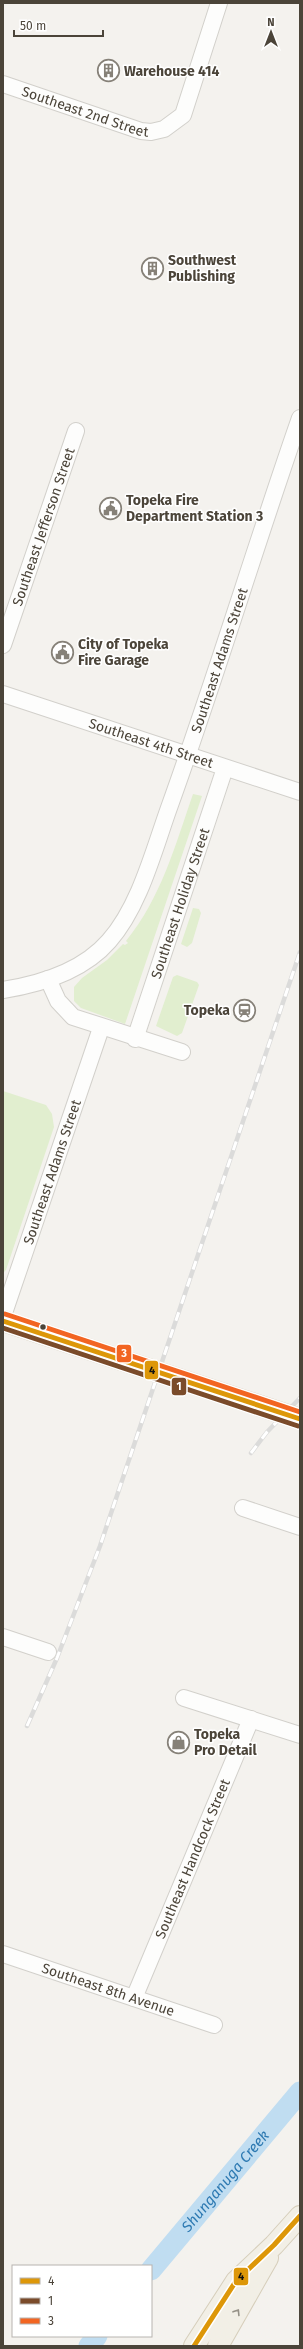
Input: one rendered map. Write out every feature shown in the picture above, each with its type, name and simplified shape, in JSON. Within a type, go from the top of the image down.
[{"type":"main road","points":[[3,1321],[300,1419]]},
{"type":"main road","points":[[194,2346],[236,2281],[274,2245],[300,2216]]},
{"type":"main road","points":[[218,2346],[274,2245]]},
{"type":"street","name":"Southeast 2nd Street","points":[[3,84],[141,131],[151,132],[168,127],[183,115],[219,3]]},
{"type":"street","name":"Southeast Adams Street","points":[[3,990],[48,980],[80,965],[109,941],[133,905],[188,755],[300,418]]},
{"type":"street","name":"Southeast Jefferson Street","points":[[3,645],[76,431]]},
{"type":"street","name":"Southeast 4th Street","points":[[3,694],[300,792]]},
{"type":"street","name":"Southeast Holiday Street","points":[[135,1039],[225,768]]},
{"type":"street","points":[[48,980],[64,1010],[73,1017],[135,1039],[182,1052]]},
{"type":"street","name":"Southeast Adams Street","points":[[3,1316],[101,1028]]},
{"type":"street","points":[[243,1508],[300,1527]]},
{"type":"street","points":[[3,1637],[48,1652]]},
{"type":"street","points":[[184,1698],[300,1735]]},
{"type":"street","name":"Southeast Handcock Street","points":[[134,1998],[251,1719]]},
{"type":"street","name":"Southeast 8th Avenue","points":[[3,1954],[214,2025]]},
{"type":"green space","points":[[193,794],[202,796],[125,1024],[81,1008],[74,1001],[74,987],[82,978],[107,960],[123,944],[125,945],[128,943],[126,941],[149,907],[166,871]]},
{"type":"green space","points":[[193,908],[199,909],[201,913],[192,943],[187,947],[181,944]]},
{"type":"green space","points":[[177,975],[197,982],[199,985],[182,1033],[177,1036],[156,1026],[173,977]]},
{"type":"green space","points":[[3,1091],[46,1105],[52,1114],[54,1127],[6,1270],[3,1273]]},
{"type":"waterway","name":"Shunganuga Creek","points":[[152,2269],[300,2092]]},
{"type":"waterway","name":"Shunganuga Creek","points":[[89,2346],[96,2337]]},
{"type":"railway","points":[[27,1726],[57,1658],[100,1546],[300,952]]},
{"type":"railway","points":[[251,1453],[267,1432],[300,1398]]},
{"type":"transit line","name":"3","points":[[5,1314],[300,1412]]},
{"type":"transit line","name":"4","points":[[3,1321],[300,1419]]},
{"type":"transit line","name":"1","points":[[3,1328],[298,1426]]},
{"type":"transit line","name":"4","points":[[194,2346],[236,2281],[274,2245],[300,2216]]},
{"type":"place","name":"Warehouse 414","points":[[108,71]]},
{"type":"place","name":"Southwest Publishing","points":[[152,268]]},
{"type":"place","name":"Topeka Fire Department Station 3","points":[[110,508]]},
{"type":"place","name":"City of Topeka Fire Garage","points":[[63,652]]},
{"type":"place","name":"Topeka","points":[[245,1010]]},
{"type":"place","name":"Topeka Pro Detail","points":[[179,1742]]}]
